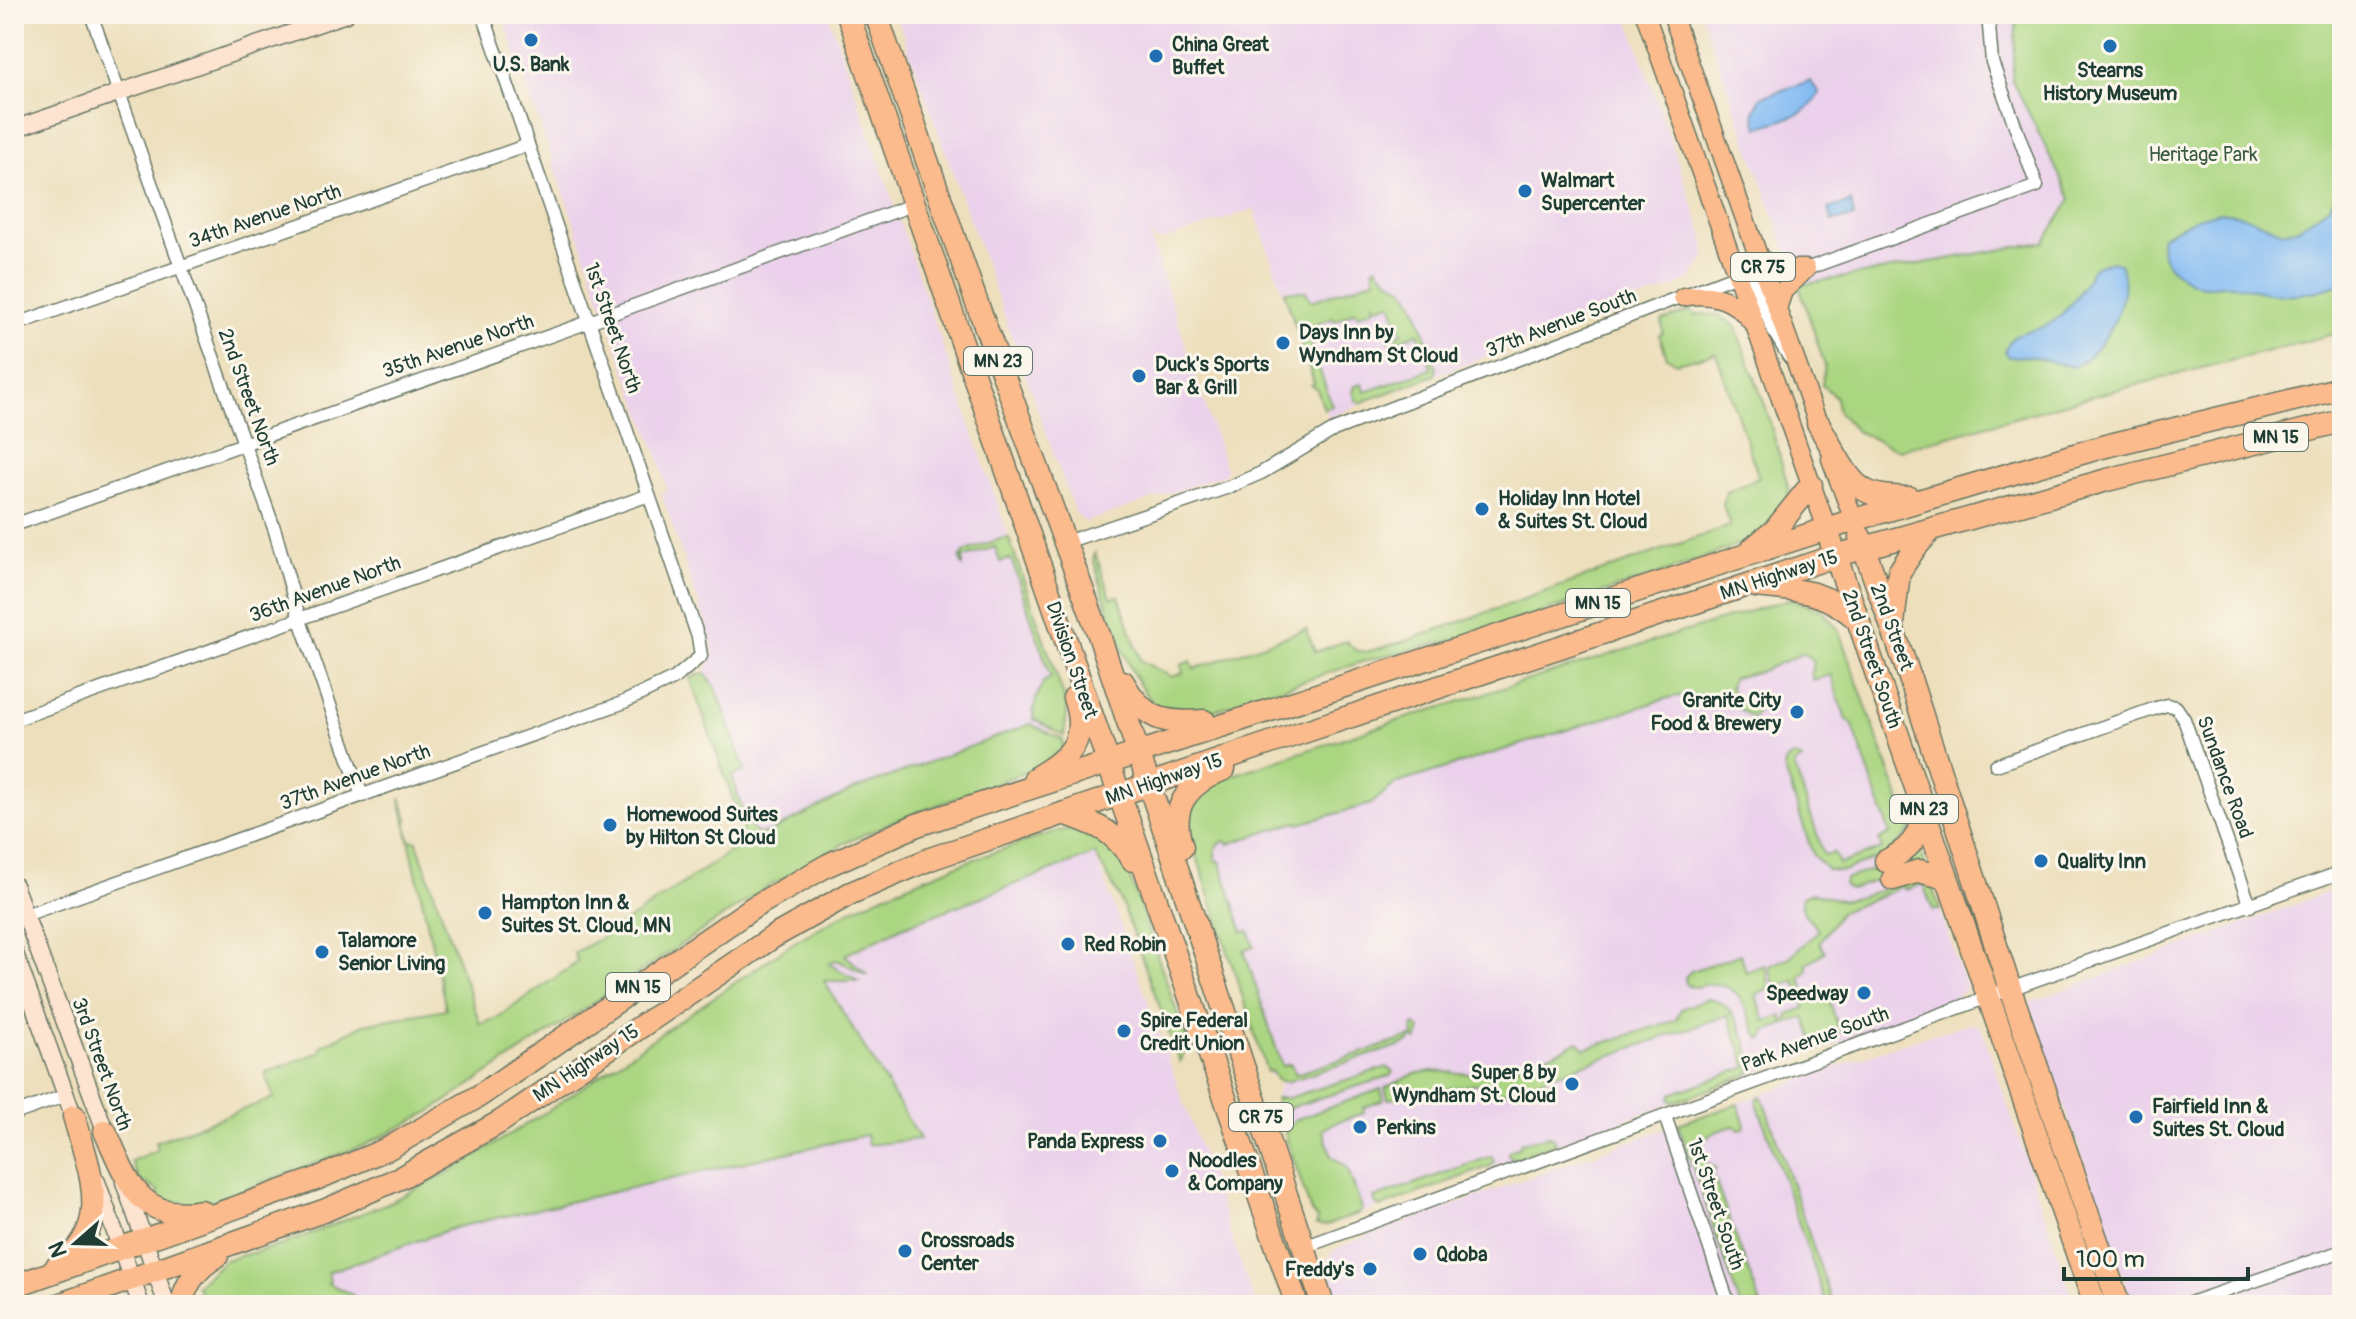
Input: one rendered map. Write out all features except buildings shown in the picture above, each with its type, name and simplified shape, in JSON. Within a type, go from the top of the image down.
[{"type":"highway","name":"Division Street","points":[[848,14],[1297,1305]]},
{"type":"highway","name":"Division Street","points":[[876,14],[964,268],[1099,635],[1323,1305]]},
{"type":"highway","name":"MN Highway 15","points":[[14,1286],[127,1264],[150,1256],[302,1184],[389,1148],[479,1096],[754,907],[794,883],[917,825],[1854,520],[2102,447],[2342,388]]},
{"type":"highway","name":"MN Highway 15","points":[[150,1256],[281,1226],[400,1178],[500,1122],[773,937],[851,893],[930,859],[1863,547],[2122,476],[2342,421]]},
{"type":"highway","points":[[1818,423],[1860,487],[1881,496],[1927,499]]},
{"type":"highway","points":[[1744,555],[1775,530],[1811,485]]},
{"type":"highway","name":"2nd Street","points":[[1854,520],[1928,734]]},
{"type":"highway","name":"2nd Street South","points":[[1827,529],[2095,1305]]},
{"type":"highway","points":[[1893,629],[1899,572],[1932,529]]},
{"type":"highway","points":[[1747,585],[1821,595],[1842,606],[1859,621]]},
{"type":"highway","points":[[1002,797],[1057,765],[1067,756],[1078,737],[1080,723],[1076,704],[1055,644],[1054,608]]},
{"type":"highway","points":[[1099,635],[1130,695],[1152,716],[1176,723],[1237,719]]},
{"type":"highway","name":"2nd Street South","points":[[1928,734],[2010,989],[2119,1305]]},
{"type":"highway","points":[[1209,960],[1207,918],[1179,838],[1179,810],[1190,791],[1203,779],[1273,742]]},
{"type":"highway","points":[[1064,813],[1106,829],[1117,838],[1149,882]]},
{"type":"highway","points":[[1925,813],[1914,843],[1889,870],[1919,871],[1947,878]]},
{"type":"highway","points":[[14,1286],[67,1259],[84,1242],[92,1222],[92,1183],[70,1106]]},
{"type":"highway","points":[[105,1131],[134,1191],[161,1211],[175,1214],[196,1212],[302,1184]]},
{"type":"highway","points":[[182,1305],[187,1286],[201,1267],[226,1251],[281,1226]]},
{"type":"highway","name":"MN 15","points":[[127,1264],[150,1256]]},
{"type":"highway","name":"MN Highway 15","points":[[58,1305],[127,1264]]},
{"type":"main road","points":[[14,129],[346,14]]},
{"type":"main road","name":"2nd Street South","points":[[1645,14],[1827,529]]},
{"type":"main road","name":"CR 75","points":[[1674,17],[1854,520]]},
{"type":"main road","points":[[1760,259],[1781,269],[1806,269]]},
{"type":"main road","points":[[1777,309],[1783,291],[1806,269]]},
{"type":"main road","points":[[1683,297],[1705,295],[1731,302],[1739,307],[1756,330]]},
{"type":"main road","name":"3rd Street North","points":[[14,885],[20,917],[105,1131],[167,1305]]},
{"type":"main road","points":[[14,951],[141,1305]]},
{"type":"street","name":"2nd Street North","points":[[91,14],[275,531],[300,620],[362,796]]},
{"type":"street","name":"1st Street North","points":[[483,14],[698,637],[701,656]]},
{"type":"street","points":[[1806,269],[2037,186],[1992,62],[1988,14]]},
{"type":"street","name":"34th Avenue North","points":[[14,325],[528,145]]},
{"type":"street","name":"35th Avenue North","points":[[14,525],[915,204]]},
{"type":"street","name":"37th Avenue South","points":[[1066,542],[1229,487],[1261,473],[1334,430],[1737,275]]},
{"type":"street","points":[[1737,275],[1752,276],[1774,332],[1799,371]]},
{"type":"street","name":"36th Avenue North","points":[[14,720],[649,495]]},
{"type":"street","name":"37th Avenue North","points":[[20,917],[636,698],[675,678],[701,656]]},
{"type":"street","name":"Sundance Road","points":[[1996,765],[2156,708],[2167,705],[2176,707],[2184,719],[2250,906]]},
{"type":"street","name":"Park Avenue South","points":[[1304,1247],[2010,989],[2342,872]]},
{"type":"street","points":[[14,1114],[70,1106]]},
{"type":"street","name":"1st Street South","points":[[1665,1116],[1729,1305]]},
{"type":"street","points":[[2184,1305],[2342,1251]]},
{"type":"shaded area","points":[[502,14],[828,14],[1063,694],[1067,723],[758,850],[732,776],[745,770],[723,707],[705,673],[713,653],[712,643],[661,492],[667,490],[659,459]]},
{"type":"shaded area","points":[[896,14],[1627,14],[1704,238],[1705,258],[1691,279],[1672,288],[1328,418],[1317,389],[1311,385],[1314,383],[1254,209],[1162,241],[1155,240],[1149,234],[1226,469],[1225,474],[1085,522],[1075,512],[1068,494]]},
{"type":"shaded area","points":[[1701,14],[2017,14],[2012,79],[2071,199],[2043,243],[1799,285]]},
{"type":"shaded area","points":[[1775,603],[1807,604],[1817,608],[1828,614],[1838,629],[1925,865],[1966,988],[1955,998],[1929,1011],[1381,1207],[1325,1226],[1316,1225],[1318,1220],[1311,1212],[1275,1098],[1281,1082],[1267,1072],[1195,852],[1190,826],[1196,800],[1227,777]]},
{"type":"shaded area","name":"Crossroads Center","points":[[1095,854],[1256,1305],[251,1305],[330,1281],[327,1272],[457,1227],[866,1135],[868,1144],[919,1139],[818,971],[902,927]]},
{"type":"shaded area","points":[[2342,887],[2342,1305],[2133,1305],[2029,1003]]},
{"type":"shaded area","points":[[1971,1023],[1980,1027],[1984,1035],[2075,1305],[1340,1305],[1326,1263],[1331,1253],[1343,1245],[1895,1046]]},
{"type":"green space","name":"Heritage Park","points":[[2017,14],[2342,14],[2342,332],[1899,450],[1856,431],[1838,411],[1836,397],[1822,385],[1825,366],[1799,285],[2044,242],[2071,199],[2012,79]]},
{"type":"green space","points":[[1377,266],[1413,300],[1427,342],[1422,343],[1418,333],[1391,343],[1389,340],[1402,333],[1391,303],[1378,307],[1374,303],[1374,309],[1358,315],[1355,311],[1335,321],[1333,318],[1315,325],[1315,330],[1307,333],[1332,406],[1324,409],[1317,389],[1311,385],[1314,383],[1284,291],[1306,291],[1311,301],[1375,279],[1373,269]]},
{"type":"green space","points":[[1692,310],[1694,315],[1716,315],[1735,326],[1766,408],[1789,490],[1788,498],[1758,537],[1669,571],[1470,636],[1368,660],[1200,715],[1175,717],[1159,708],[1145,693],[1113,624],[1093,559],[1095,553],[1111,598],[1119,596],[1141,661],[1172,677],[1183,673],[1181,665],[1191,661],[1194,669],[1306,629],[1315,652],[1346,641],[1355,650],[1366,652],[1406,641],[1730,526],[1723,505],[1726,492],[1759,478],[1716,353],[1676,363],[1667,357],[1659,335],[1663,333],[1662,321]]},
{"type":"green space","points":[[1431,357],[1437,367],[1435,375],[1357,402],[1353,392],[1355,386],[1362,384],[1366,392],[1431,369]]},
{"type":"green space","points":[[1009,538],[1063,694],[1067,712],[1064,736],[1033,719],[1039,690],[1044,681],[1051,678],[1011,559],[1000,562],[995,547],[963,558],[963,568],[960,558],[966,551]]},
{"type":"green space","points":[[1789,599],[1822,610],[1838,629],[1911,831],[1887,854],[1843,871],[1828,870],[1813,855],[1784,767],[1787,759],[1794,756],[1802,760],[1794,765],[1824,855],[1834,853],[1839,864],[1882,849],[1879,840],[1890,834],[1852,723],[1846,720],[1831,675],[1813,680],[1813,661],[1804,653],[1759,672],[1733,678],[1730,687],[1735,697],[1757,704],[1759,709],[1752,718],[1714,698],[1672,697],[1395,784],[1371,804],[1299,824],[1297,822],[1228,844],[1223,842],[1216,848],[1216,861],[1220,861],[1243,932],[1249,931],[1254,946],[1244,950],[1282,1066],[1290,1064],[1296,1074],[1414,1036],[1415,1025],[1421,1030],[1417,1040],[1413,1038],[1408,1043],[1286,1082],[1277,1080],[1271,1071],[1267,1072],[1192,841],[1191,813],[1198,794],[1227,777],[1368,730]]},
{"type":"green space","points":[[705,673],[717,690],[745,771],[732,776],[744,814],[757,834],[768,833],[851,791],[1031,724],[1063,740],[1061,743],[1065,745],[1042,766],[892,822],[845,843],[766,888],[430,1112],[365,1145],[210,1202],[156,1201],[159,1191],[139,1180],[131,1161],[157,1150],[155,1142],[274,1098],[265,1073],[320,1052],[321,1046],[364,1024],[446,1009],[406,828],[410,840],[417,841],[480,1024],[495,1019],[578,962],[574,953],[608,934],[738,846],[743,827],[690,678]]},
{"type":"green space","points":[[400,798],[408,819],[406,826]]},
{"type":"green space","points":[[1077,828],[1112,846],[1128,872],[1188,1043],[1180,1062],[1119,896],[1095,854],[902,927],[845,955],[868,975],[837,960],[829,964],[859,981],[824,981],[920,1139],[868,1145],[866,1135],[457,1227],[328,1272],[328,1283],[354,1296],[358,1305],[194,1305],[200,1290],[196,1286],[225,1260],[282,1245],[388,1203],[448,1173],[549,1110],[796,941],[851,910],[966,862],[1054,832]]},
{"type":"green space","points":[[1918,846],[1925,865],[1851,889],[1845,887],[1847,878],[1897,862]]},
{"type":"green space","points":[[1922,874],[1928,875],[1940,910],[1933,910],[1923,884],[1905,890],[1903,886],[1841,912],[1819,943],[1825,952],[1806,964],[1808,970],[1800,977],[1806,994],[1816,993],[1818,997],[1827,993],[1840,1032],[1834,1043],[1820,1049],[1815,1046],[1805,1017],[1766,1031],[1764,1038],[1760,1039],[1743,1004],[1731,989],[1722,985],[1695,987],[1686,984],[1685,977],[1691,971],[1741,954],[1746,972],[1764,965],[1766,967],[1770,989],[1756,995],[1765,1021],[1782,1016],[1783,1021],[1789,1019],[1788,1014],[1805,1008],[1795,981],[1778,986],[1774,984],[1769,966],[1790,957],[1819,930],[1803,911],[1802,897],[1812,893],[1838,900],[1853,899]]},
{"type":"green space","points":[[1707,999],[1718,1002],[1734,1015],[1744,1036],[1752,1069],[1748,1075],[1675,1102],[1670,1100],[1671,1094],[1747,1067],[1728,1015],[1498,1094],[1496,1089],[1485,1092],[1481,1083],[1388,1099],[1385,1088],[1414,1074],[1432,1071],[1472,1074],[1502,1066],[1510,1069],[1578,1041],[1585,1049],[1676,1020],[1681,1009]]},
{"type":"green space","points":[[1387,1067],[1393,1072],[1390,1076],[1292,1107],[1280,1116],[1275,1098],[1288,1098]]},
{"type":"green space","points":[[1381,1089],[1384,1100],[1363,1108],[1364,1113],[1323,1130],[1332,1157],[1347,1167],[1362,1209],[1360,1213],[1325,1226],[1316,1225],[1318,1220],[1311,1212],[1285,1133],[1294,1120]]},
{"type":"green space","points":[[1760,1096],[1833,1305],[1827,1305],[1756,1100]]},
{"type":"green space","points":[[1738,1104],[1744,1128],[1735,1126],[1715,1132],[1705,1140],[1702,1155],[1707,1163],[1716,1168],[1711,1176],[1761,1305],[1740,1305],[1678,1124]]},
{"type":"green space","points":[[1547,1136],[1554,1138],[1556,1143],[1514,1159],[1508,1155],[1509,1151],[1520,1147],[1520,1143]]},
{"type":"green space","points":[[1492,1156],[1494,1162],[1491,1166],[1381,1207],[1376,1205],[1374,1198]]},
{"type":"water","points":[[1810,81],[1819,92],[1809,107],[1794,116],[1758,128],[1754,112],[1761,97]]},
{"type":"water","points":[[2342,188],[2342,283],[2332,287],[2303,294],[2283,294],[2235,285],[2203,286],[2176,273],[2162,253],[2162,236],[2197,218],[2219,212],[2242,215],[2283,232],[2299,228],[2328,207]]},
{"type":"water","points":[[1851,202],[1854,217],[1832,221],[1828,209]]},
{"type":"water","points":[[2111,261],[2120,263],[2123,277],[2120,307],[2106,336],[2086,359],[2074,367],[2028,356],[2009,357],[2005,351],[2012,338],[2058,318],[2075,298],[2093,268]]},
{"type":"place","name":"U.S. Bank","points":[[531,40]]},
{"type":"place","name":"Stearns History Museum","points":[[2110,46]]},
{"type":"place","name":"China Great Buffet","points":[[1156,56]]},
{"type":"place","name":"Walmart Supercenter","points":[[1525,191]]},
{"type":"place","name":"Days Inn by Wyndham St Cloud","points":[[1283,343]]},
{"type":"place","name":"Duck's Sports Bar & Grill","points":[[1139,376]]},
{"type":"place","name":"Holiday Inn Hotel & Suites St. Cloud","points":[[1482,509]]},
{"type":"place","name":"Granite City Food & Brewery","points":[[1797,712]]},
{"type":"place","name":"Homewood Suites by Hilton St Cloud","points":[[610,825]]},
{"type":"place","name":"Quality Inn","points":[[2041,861]]},
{"type":"place","name":"Hampton Inn & Suites St. Cloud, MN","points":[[485,913]]},
{"type":"place","name":"Red Robin","points":[[1068,944]]},
{"type":"place","name":"Talamore Senior Living","points":[[322,952]]},
{"type":"place","name":"Speedway","points":[[1864,993]]},
{"type":"place","name":"Spire Federal Credit Union","points":[[1124,1031]]},
{"type":"place","name":"Super 8 by Wyndham St. Cloud","points":[[1572,1084]]},
{"type":"place","name":"Fairfield Inn & Suites St. Cloud","points":[[2136,1117]]},
{"type":"place","name":"Perkins","points":[[1360,1127]]},
{"type":"place","name":"Panda Express","points":[[1160,1141]]},
{"type":"place","name":"Noodles & Company","points":[[1172,1171]]},
{"type":"place","name":"Crossroads Center","points":[[905,1251]]},
{"type":"place","name":"Qdoba","points":[[1420,1254]]},
{"type":"place","name":"Freddy's","points":[[1370,1269]]}]
